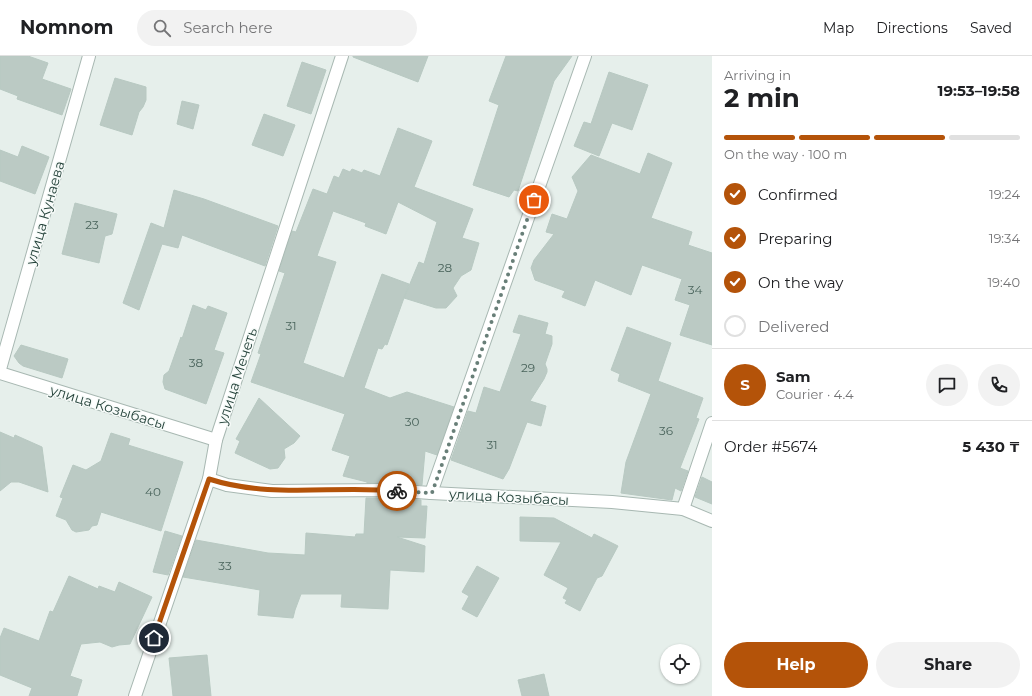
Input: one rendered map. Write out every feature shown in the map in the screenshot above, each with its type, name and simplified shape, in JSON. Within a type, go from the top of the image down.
[{"type":"street","name":"улица Кунаева","points":[[0,369],[89,56]]},
{"type":"street","name":"улица Мечеть","points":[[135,696],[209,479],[216,440],[342,56]]},
{"type":"street","points":[[432,493],[585,56]]},
{"type":"street","name":"улица Козыбасы","points":[[0,373],[216,440]]},
{"type":"street","points":[[683,509],[712,423]]},
{"type":"street","name":"улица Козыбасы","points":[[209,479],[227,485],[272,491],[386,490],[612,502],[683,509],[712,521]]},
{"type":"building","points":[[0,56],[28,56],[48,63],[42,79],[71,89],[62,115],[17,99],[18,96],[0,89]]},
{"type":"building","points":[[353,56],[428,56],[418,82]]},
{"type":"building","points":[[506,56],[572,56],[554,81],[518,191],[514,190],[509,197],[473,185],[499,105],[489,101]]},
{"type":"building","points":[[302,62],[326,70],[311,114],[287,106]]},
{"type":"building","points":[[609,72],[648,85],[632,130],[612,123],[599,156],[574,146],[584,122],[591,124]]},
{"type":"building","points":[[115,78],[146,87],[146,100],[139,112],[132,135],[100,125]]},
{"type":"building","points":[[182,101],[199,105],[193,129],[177,124]]},
{"type":"building","points":[[264,114],[295,125],[283,156],[252,145]]},
{"type":"building","points":[[398,128],[432,141],[414,187],[473,209],[462,238],[479,243],[471,270],[461,276],[453,288],[457,296],[446,308],[436,308],[404,298],[419,262],[424,264],[437,222],[398,202],[386,234],[365,226],[366,223],[333,211],[317,256],[336,262],[303,363],[344,378],[382,274],[409,284],[387,345],[385,344],[382,349],[378,348],[364,388],[390,398],[407,392],[454,407],[437,455],[425,451],[422,485],[367,483],[343,476],[350,456],[332,450],[345,414],[251,382],[261,354],[258,353],[285,273],[279,271],[292,231],[296,232],[313,189],[327,194],[334,176],[339,178],[343,169],[350,172],[352,169],[362,173],[364,170],[380,176]]},
{"type":"building","points":[[22,146],[49,157],[35,194],[0,181],[0,150],[18,157]]},
{"type":"building","points":[[648,153],[672,163],[651,218],[692,232],[688,245],[712,253],[712,345],[680,335],[690,305],[675,300],[682,279],[642,265],[631,295],[595,280],[585,306],[562,297],[565,291],[535,280],[531,268],[534,260],[554,234],[546,232],[552,214],[567,219],[578,191],[572,177],[591,155],[640,174]]},
{"type":"building","points":[[174,190],[204,199],[278,226],[265,266],[182,235],[178,248],[162,244],[139,310],[123,303],[151,223],[164,228]]},
{"type":"building","points":[[75,203],[117,214],[112,234],[105,236],[99,263],[62,254]]},
{"type":"building","points":[[193,305],[206,310],[208,306],[227,313],[214,350],[224,353],[206,404],[165,389],[163,382],[164,375],[169,371],[181,337],[182,339]]},
{"type":"building","points":[[519,315],[548,323],[545,334],[552,336],[552,344],[545,364],[547,372],[530,401],[546,406],[541,426],[527,422],[509,469],[503,479],[451,460],[468,411],[476,413],[484,387],[500,392],[521,334],[513,332]]},
{"type":"building","points":[[627,327],[671,343],[658,381],[703,398],[696,418],[699,419],[680,468],[688,471],[681,491],[675,488],[672,500],[621,493],[626,462],[651,394],[618,381],[620,374],[611,370]]},
{"type":"building","points":[[21,345],[68,359],[62,378],[23,366],[19,363],[14,356]]},
{"type":"building","points":[[259,398],[300,436],[294,443],[284,449],[285,458],[278,468],[270,469],[235,453],[240,441],[236,439]]},
{"type":"building","points":[[0,432],[14,438],[15,435],[42,447],[48,492],[19,482],[11,482],[0,491]]},
{"type":"building","points":[[111,433],[130,439],[128,445],[183,462],[161,531],[101,512],[97,525],[92,526],[89,530],[76,532],[72,530],[66,520],[56,516],[63,498],[60,497],[73,465],[86,470],[101,461]]},
{"type":"building","points":[[702,477],[712,482],[712,504],[695,497]]},
{"type":"building","points":[[366,498],[421,500],[421,506],[427,506],[425,538],[397,537],[425,546],[424,572],[390,570],[388,609],[341,607],[342,594],[301,594],[293,618],[258,615],[260,590],[183,577],[196,540],[268,553],[305,555],[306,533],[355,537],[356,534],[364,534]]},
{"type":"building","points":[[520,517],[554,518],[592,538],[594,534],[618,546],[602,576],[597,578],[580,611],[565,603],[567,600],[563,598],[568,588],[544,575],[561,542],[520,541]]},
{"type":"building","points":[[165,531],[182,536],[168,575],[153,572]]},
{"type":"building","points":[[477,566],[499,578],[477,617],[462,609],[469,596],[462,592]]},
{"type":"building","points":[[69,576],[98,589],[99,586],[115,592],[119,582],[152,597],[130,644],[112,647],[100,642],[81,644],[70,676],[82,680],[77,696],[29,696],[32,688],[0,675],[0,638],[4,628],[39,641],[50,611],[53,612]]},
{"type":"building","points":[[207,655],[211,696],[173,696],[169,658]]},
{"type":"building","points":[[544,674],[549,696],[522,696],[518,680]]},
{"type":"way so far","points":[[397,491],[432,493],[534,200]]},
{"type":"route","points":[[154,638],[209,479],[227,485],[272,491],[397,491]]}]
